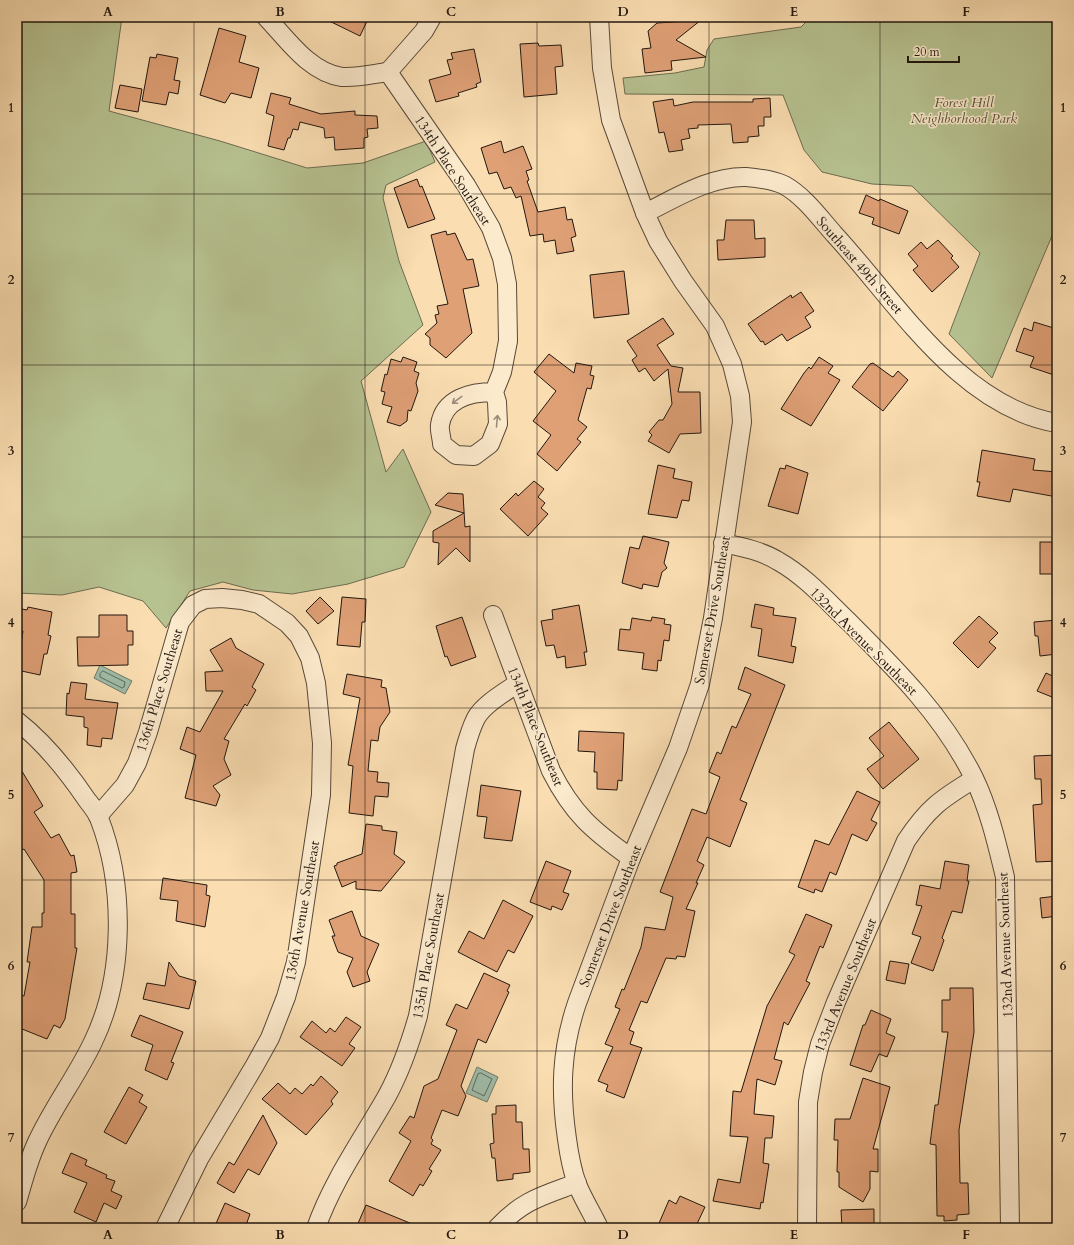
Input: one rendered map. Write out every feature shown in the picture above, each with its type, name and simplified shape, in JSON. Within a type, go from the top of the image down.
[{"type":"street","points":[[266,17],[309,62],[325,72],[341,76],[388,72],[424,31],[432,17]]},
{"type":"street","name":"Somerset Drive Southeast","points":[[599,17],[602,68],[611,120],[645,213],[658,241],[683,281],[715,326],[732,364],[740,396],[742,422],[713,618],[700,684],[678,748],[631,858],[576,1003],[564,1052],[562,1084],[563,1114],[569,1153],[577,1183],[599,1228]]},
{"type":"street","name":"134th Place Southeast","points":[[388,72],[466,185],[491,228],[502,258],[507,284],[508,341],[502,372],[494,392]]},
{"type":"street","name":"Southeast 49th Street","points":[[645,213],[706,184],[730,178],[746,177],[767,180],[784,186],[805,202],[852,253],[890,301],[953,368],[987,395],[1007,407],[1038,420],[1057,423]]},
{"type":"street","name":"132nd Avenue Southeast","points":[[723,543],[752,550],[778,561],[817,590],[896,669],[930,709],[957,749],[974,779],[996,839],[1004,877],[1010,1228]]},
{"type":"street","name":"136th Place Southeast","points":[[98,816],[126,785],[137,763],[148,732],[180,622],[193,605],[205,599],[222,598],[242,600]]},
{"type":"street","name":"136th Avenue Southeast","points":[[165,1228],[199,1159],[270,1038],[286,997],[296,962],[321,795],[322,743],[316,683],[310,658],[299,636],[287,623],[259,604],[242,600]]},
{"type":"street","name":"134th Place Southeast","points":[[493,615],[551,770],[562,793],[576,812],[597,834],[631,858]]},
{"type":"street","name":"135th Place Southeast","points":[[316,1228],[334,1185],[387,1095],[410,1045],[418,1016],[465,748],[470,732],[477,717],[485,707],[518,684]]},
{"type":"street","points":[[17,721],[54,758],[74,782],[98,816],[110,855],[118,899],[117,942],[107,1007],[93,1042],[37,1141],[17,1202]]},
{"type":"street","name":"133rd Avenue Southeast","points":[[807,1228],[808,1102],[818,1051],[836,1002],[906,841],[921,819],[940,800],[974,779]]},
{"type":"street","points":[[497,1228],[512,1212],[530,1201],[577,1183]]},
{"type":"green space","points":[[17,17],[122,17],[109,111],[220,141],[307,168],[363,163],[426,141],[435,162],[386,185],[383,198],[399,261],[423,325],[361,381],[386,472],[403,449],[431,512],[404,567],[348,584],[292,594],[253,590],[223,582],[190,591],[166,628],[143,601],[99,587],[62,595],[17,593]]},
{"type":"green space","name":"Forest Hill Neighborhood Park","points":[[811,17],[1057,17],[1057,224],[992,378],[949,334],[980,253],[912,186],[872,184],[822,172],[804,150],[783,95],[625,94],[623,78],[675,73],[704,67],[707,50],[714,39],[801,27]]},
{"type":"water","points":[[100,665],[132,681],[125,694],[94,678]]},
{"type":"water","points":[[477,1067],[498,1077],[487,1102],[466,1093]]},
{"type":"building","points":[[321,17],[369,17],[360,36]]},
{"type":"building","points":[[701,20],[676,40],[706,57],[671,61],[672,70],[645,73],[642,49],[651,48],[648,31],[657,23]]},
{"type":"building","points":[[219,28],[246,36],[239,62],[259,68],[251,98],[231,93],[225,103],[200,95]]},
{"type":"building","points":[[538,43],[539,46],[561,45],[563,66],[555,67],[557,94],[524,97],[520,44]]},
{"type":"building","points":[[474,49],[481,82],[476,84],[477,87],[458,93],[459,96],[436,102],[429,80],[451,74],[447,60],[453,59],[451,53]]},
{"type":"building","points":[[157,54],[178,58],[174,80],[180,81],[178,94],[169,92],[166,105],[142,101],[150,57],[156,58]]},
{"type":"building","points":[[120,85],[142,89],[138,112],[115,108]]},
{"type":"building","points":[[271,93],[291,98],[289,104],[321,114],[355,111],[355,115],[377,116],[378,128],[367,129],[368,137],[364,138],[364,148],[335,150],[334,137],[325,138],[324,128],[300,122],[298,130],[293,129],[284,150],[268,146],[274,116],[266,113]]},
{"type":"building","points":[[770,98],[771,117],[764,117],[764,126],[758,126],[759,136],[748,137],[748,142],[733,143],[731,124],[698,125],[698,128],[688,129],[690,138],[681,140],[683,150],[669,152],[664,132],[659,133],[653,102],[673,99],[674,106],[693,102],[753,102],[753,99]]},
{"type":"building","points":[[501,141],[504,153],[523,146],[532,169],[526,171],[529,180],[527,181],[538,212],[565,207],[567,220],[572,219],[576,236],[571,238],[574,251],[557,254],[555,240],[544,242],[543,234],[530,236],[521,196],[516,198],[511,187],[504,189],[497,172],[489,174],[481,148]]},
{"type":"building","points":[[417,179],[420,187],[422,186],[435,219],[408,228],[394,188]]},
{"type":"building","points":[[866,195],[879,201],[880,199],[908,211],[899,234],[872,224],[874,218],[859,213]]},
{"type":"building","points":[[726,220],[754,220],[755,239],[765,238],[765,257],[718,260],[717,240],[724,240]]},
{"type":"building","points":[[446,231],[447,235],[455,233],[467,260],[473,259],[479,286],[463,289],[472,333],[446,358],[430,345],[430,338],[425,334],[437,323],[435,315],[439,314],[437,306],[448,304],[431,235]]},
{"type":"building","points":[[938,240],[953,256],[951,258],[959,267],[932,292],[913,270],[918,266],[908,254],[921,242],[927,249]]},
{"type":"building","points":[[624,271],[629,314],[594,318],[590,275]]},
{"type":"building","points":[[801,292],[814,311],[805,317],[811,327],[787,341],[782,334],[765,345],[763,341],[761,342],[748,324],[791,295],[792,298]]},
{"type":"building","points":[[663,318],[674,334],[657,345],[671,366],[683,368],[678,392],[700,392],[701,433],[680,434],[669,453],[648,441],[652,435],[649,432],[659,420],[663,420],[672,404],[668,369],[654,381],[645,368],[639,372],[632,360],[637,356],[627,341]]},
{"type":"building","points":[[1034,322],[1057,329],[1057,376],[1030,367],[1034,357],[1016,351],[1024,328],[1032,331]]},
{"type":"building","points":[[549,354],[574,373],[576,363],[592,366],[590,375],[594,376],[591,389],[587,388],[578,420],[587,427],[577,439],[581,442],[557,471],[537,454],[551,435],[533,421],[556,391],[534,372]]},
{"type":"building","points":[[403,357],[417,362],[414,371],[419,373],[416,383],[418,391],[411,411],[408,410],[407,421],[400,426],[387,422],[392,407],[382,404],[385,392],[381,391],[385,374],[387,375],[391,359],[401,362]]},
{"type":"building","points":[[819,357],[833,366],[828,373],[840,380],[811,426],[781,409],[804,373],[809,367],[811,369]]},
{"type":"building","points":[[873,363],[893,377],[898,371],[908,380],[883,411],[852,387],[870,364]]},
{"type":"building","points":[[982,450],[1035,459],[1033,470],[1057,472],[1057,497],[1013,489],[1010,502],[977,496],[980,482],[977,482]]},
{"type":"building","points":[[658,465],[675,469],[673,478],[692,482],[689,501],[682,500],[677,518],[648,514]]},
{"type":"building","points":[[786,465],[808,473],[798,514],[768,506],[780,468],[785,469]]},
{"type":"building","points":[[534,481],[544,489],[538,497],[545,503],[541,508],[548,514],[528,536],[500,509],[516,493],[518,496]]},
{"type":"building","points":[[448,493],[463,494],[465,527],[470,526],[470,562],[456,548],[438,565],[439,543],[433,542],[433,531],[464,513],[435,505]]},
{"type":"building","points":[[643,536],[669,542],[664,563],[667,568],[662,572],[658,587],[643,584],[642,589],[622,583],[630,547],[639,549]]},
{"type":"building","points":[[1040,542],[1057,542],[1057,574],[1040,574]]},
{"type":"building","points":[[320,597],[334,611],[318,624],[306,611]]},
{"type":"building","points":[[342,597],[366,599],[365,622],[362,622],[360,647],[337,645]]},
{"type":"building","points":[[755,604],[774,608],[773,615],[796,618],[791,646],[796,647],[793,663],[758,656],[762,629],[751,627]]},
{"type":"building","points":[[579,605],[587,652],[584,652],[586,665],[566,668],[565,656],[557,658],[554,645],[546,646],[541,621],[553,619],[552,610]]},
{"type":"building","points":[[28,607],[52,612],[48,635],[51,636],[47,654],[44,654],[40,675],[17,670],[23,631],[17,630],[17,608],[27,610]]},
{"type":"building","points":[[99,615],[127,615],[127,631],[133,631],[133,645],[128,645],[128,665],[78,666],[77,637],[99,637]]},
{"type":"building","points":[[979,616],[998,633],[989,642],[996,648],[978,668],[953,643]]},
{"type":"building","points":[[462,617],[476,657],[451,666],[447,656],[445,657],[436,626]]},
{"type":"building","points":[[652,617],[665,619],[664,624],[671,625],[669,641],[664,640],[661,661],[658,660],[657,671],[642,669],[644,653],[618,650],[620,629],[630,630],[632,618],[651,621]]},
{"type":"building","points":[[1057,620],[1057,654],[1040,656],[1038,636],[1035,636],[1034,622]]},
{"type":"building","points":[[231,638],[236,648],[264,664],[252,687],[256,690],[247,706],[245,704],[224,739],[229,741],[224,759],[231,775],[213,786],[220,795],[216,806],[185,798],[196,755],[180,749],[187,727],[200,732],[223,691],[206,691],[205,672],[223,671],[210,650]]},
{"type":"building","points":[[745,667],[785,685],[740,800],[747,803],[730,847],[707,837],[697,861],[704,865],[696,883],[698,883],[686,909],[695,911],[685,957],[677,956],[676,959],[666,958],[647,1003],[641,1001],[629,1030],[634,1032],[630,1044],[642,1048],[624,1098],[606,1091],[608,1085],[598,1081],[613,1047],[605,1044],[620,1009],[615,1007],[622,989],[624,990],[641,947],[645,927],[665,930],[673,897],[660,892],[692,809],[706,814],[720,777],[709,772],[717,752],[721,754],[732,726],[736,728],[751,694],[738,689]]},
{"type":"building","points":[[1046,673],[1057,678],[1057,699],[1037,691]]},
{"type":"building","points":[[347,674],[382,680],[381,687],[386,688],[390,712],[380,727],[378,741],[371,740],[368,771],[378,772],[377,782],[389,783],[388,797],[375,796],[373,816],[349,813],[353,766],[348,765],[360,698],[343,694]]},
{"type":"building","points":[[71,682],[87,684],[85,699],[118,703],[112,739],[102,738],[101,747],[87,745],[88,728],[84,727],[84,717],[66,715],[67,693],[69,694]]},
{"type":"building","points":[[889,722],[919,759],[883,789],[867,769],[884,756],[869,738]]},
{"type":"building","points":[[579,731],[624,733],[622,781],[618,780],[617,790],[597,789],[597,772],[594,772],[595,752],[578,751]]},
{"type":"building","points":[[1057,755],[1057,861],[1036,862],[1033,805],[1042,804],[1041,779],[1035,779],[1034,756]]},
{"type":"building","points":[[17,763],[43,806],[34,812],[51,838],[59,834],[71,856],[74,855],[77,872],[71,873],[71,914],[75,914],[75,948],[77,948],[65,1019],[60,1028],[54,1025],[47,1039],[17,1027],[17,993],[24,996],[30,962],[27,962],[32,927],[42,927],[42,913],[44,913],[44,880],[24,849],[22,850],[17,842]]},
{"type":"building","points":[[481,785],[521,791],[512,841],[484,838],[487,817],[477,816]]},
{"type":"building","points":[[857,791],[880,802],[871,820],[877,823],[867,841],[852,834],[836,875],[830,872],[822,892],[815,889],[814,893],[798,887],[815,840],[829,845]]},
{"type":"building","points":[[366,824],[382,826],[382,830],[397,832],[394,854],[405,862],[381,891],[356,889],[356,881],[342,887],[334,866],[337,865],[337,863],[362,854]]},
{"type":"building","points":[[546,861],[571,871],[563,892],[569,894],[562,910],[552,906],[551,910],[530,902]]},
{"type":"building","points":[[945,861],[969,865],[967,881],[969,881],[962,913],[952,911],[942,938],[944,940],[933,971],[911,963],[921,937],[912,934],[922,906],[916,905],[920,885],[940,889]]},
{"type":"building","points":[[163,878],[207,885],[206,895],[210,896],[205,927],[176,921],[178,901],[160,899]]},
{"type":"building","points":[[1057,896],[1057,916],[1042,918],[1040,898]]},
{"type":"building","points":[[503,900],[533,916],[514,953],[508,950],[497,972],[458,952],[469,931],[484,939]]},
{"type":"building","points":[[352,911],[361,936],[379,944],[367,972],[370,981],[353,987],[347,972],[353,958],[338,952],[332,936],[335,936],[329,920]]},
{"type":"building","points":[[806,914],[832,925],[823,948],[820,946],[806,981],[810,983],[788,1025],[784,1022],[774,1059],[782,1061],[775,1085],[757,1079],[754,1114],[774,1116],[772,1138],[765,1138],[763,1163],[769,1164],[763,1203],[761,1202],[760,1209],[713,1201],[718,1179],[740,1183],[748,1137],[730,1136],[733,1091],[741,1092],[767,1006],[795,955],[789,952]]},
{"type":"building","points":[[890,961],[909,964],[905,984],[886,980]]},
{"type":"building","points":[[169,962],[179,976],[196,981],[189,1009],[143,999],[147,983],[165,986]]},
{"type":"building","points":[[484,973],[510,985],[507,991],[509,992],[486,1043],[478,1039],[461,1086],[466,1096],[458,1116],[442,1110],[431,1138],[433,1140],[431,1144],[441,1150],[429,1169],[432,1171],[423,1186],[420,1184],[413,1196],[389,1181],[411,1141],[399,1133],[410,1116],[414,1118],[424,1086],[438,1079],[457,1030],[446,1025],[456,1004],[467,1009]]},
{"type":"building","points":[[950,988],[973,988],[974,1032],[959,1130],[960,1183],[968,1183],[969,1214],[957,1215],[957,1220],[944,1221],[944,1216],[937,1216],[936,1145],[930,1144],[935,1105],[938,1105],[948,1032],[942,1032],[942,1000],[950,1000]]},
{"type":"building","points":[[871,1010],[891,1019],[886,1033],[895,1037],[887,1057],[879,1054],[871,1072],[850,1065],[863,1025],[865,1025]]},
{"type":"building","points":[[140,1015],[183,1032],[171,1062],[174,1063],[167,1080],[145,1070],[153,1045],[131,1036]]},
{"type":"building","points":[[346,1017],[361,1027],[349,1044],[355,1048],[342,1066],[300,1037],[312,1021],[326,1033],[330,1028],[335,1032]]},
{"type":"building","points":[[321,1076],[338,1092],[331,1101],[333,1104],[306,1135],[262,1099],[278,1083],[290,1094],[295,1088],[302,1094],[311,1084],[313,1086]]},
{"type":"building","points":[[863,1078],[890,1087],[873,1149],[878,1149],[878,1172],[870,1171],[870,1189],[863,1202],[839,1187],[839,1172],[837,1172],[838,1140],[834,1140],[835,1119],[850,1119]]},
{"type":"building","points":[[129,1087],[143,1095],[139,1102],[147,1107],[126,1144],[104,1132]]},
{"type":"building","points":[[516,1105],[516,1122],[522,1122],[523,1149],[529,1149],[530,1172],[513,1174],[513,1179],[497,1181],[495,1158],[492,1158],[490,1144],[494,1143],[492,1114],[496,1114],[496,1106]]},
{"type":"building","points":[[263,1115],[277,1143],[259,1175],[248,1169],[234,1193],[217,1183],[229,1162],[234,1165]]},
{"type":"building","points":[[71,1153],[87,1160],[85,1165],[107,1175],[106,1178],[115,1181],[111,1191],[122,1196],[116,1209],[104,1203],[96,1222],[74,1212],[87,1183],[62,1173]]},
{"type":"building","points":[[680,1196],[705,1207],[695,1228],[657,1228],[669,1200],[676,1204]]},
{"type":"building","points":[[225,1203],[250,1214],[245,1228],[214,1228]]},
{"type":"building","points":[[366,1205],[422,1228],[356,1228]]},
{"type":"building","points":[[874,1209],[874,1228],[842,1228],[841,1210]]}]
